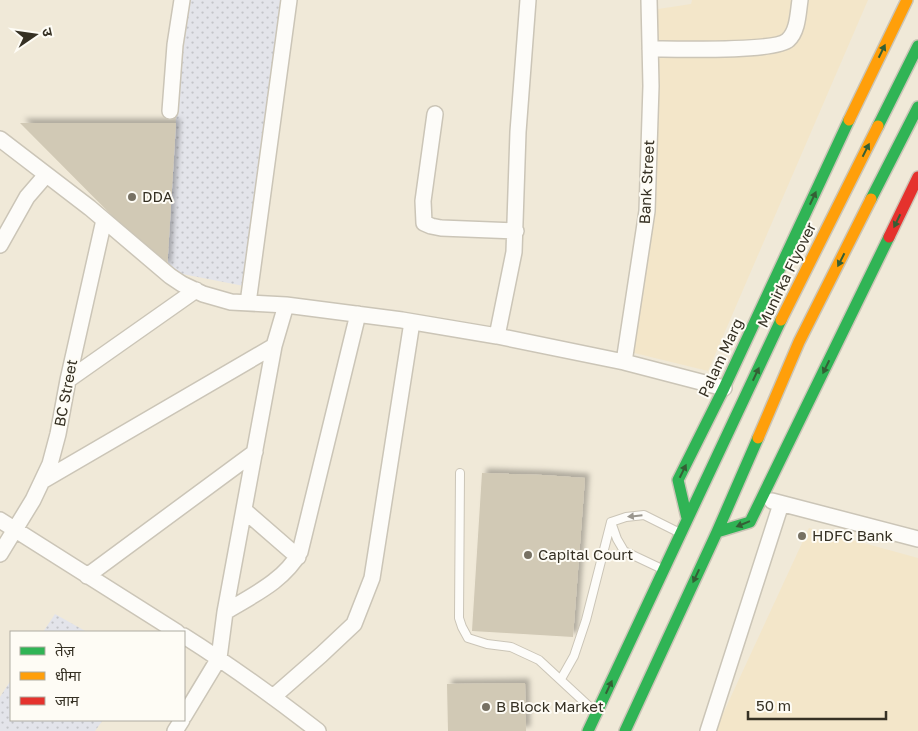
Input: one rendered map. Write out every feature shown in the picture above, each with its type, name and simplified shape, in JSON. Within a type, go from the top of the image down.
[{"type":"main road","name":"Palam Marg","points":[[687,518],[678,480],[724,388],[850,117],[907,0]]},
{"type":"main road","name":"Munirka Flyover","points":[[687,518],[783,316],[918,46]]},
{"type":"main road","points":[[625,731],[717,532],[799,342],[918,107]]},
{"type":"main road","points":[[717,532],[750,522],[918,177]]},
{"type":"main road","points":[[588,731],[687,518]]},
{"type":"street","points":[[170,111],[175,45],[182,0]]},
{"type":"street","points":[[248,303],[289,0]]},
{"type":"street","points":[[497,336],[514,252],[516,231],[518,132],[528,0]]},
{"type":"street","name":"Bank Street","points":[[624,362],[647,211],[651,86],[649,0]]},
{"type":"street","points":[[650,49],[745,47],[782,44],[795,31],[800,0]]},
{"type":"street","points":[[435,114],[423,201],[424,223],[441,228],[516,231]]},
{"type":"street","points":[[0,139],[90,208],[170,276],[182,284],[221,299],[358,314],[497,336],[624,362],[724,388]]},
{"type":"street","points":[[0,245],[28,197],[46,175]]},
{"type":"street","name":"BC Street","points":[[0,554],[44,480],[58,434],[68,380],[104,220]]},
{"type":"street","points":[[68,380],[196,290]]},
{"type":"street","points":[[185,714],[219,658],[225,612],[274,346],[286,305]]},
{"type":"street","points":[[225,612],[277,580],[298,557],[358,314]]},
{"type":"street","points":[[273,697],[354,624],[372,578],[412,322]]},
{"type":"street","points":[[44,480],[274,346]]},
{"type":"street","points":[[87,576],[255,452]]},
{"type":"street","points":[[763,498],[918,539]]},
{"type":"street","points":[[708,731],[781,504]]},
{"type":"street","points":[[244,510],[298,557]]},
{"type":"street","points":[[0,520],[175,631]]},
{"type":"street","points":[[185,637],[219,658],[318,731]]},
{"type":"lane","points":[[460,473],[459,618],[468,638],[486,644],[511,647],[530,655],[547,666],[597,713]]},
{"type":"lane","points":[[611,522],[626,517],[644,515],[680,533]]},
{"type":"lane","points":[[561,679],[574,656],[583,630],[611,522]]},
{"type":"lane","points":[[611,522],[624,551],[663,569]]},
{"type":"shaded area","points":[[183,0],[289,0],[249,287],[167,271]]},
{"type":"shaded area","points":[[692,0],[868,0],[708,371],[622,350],[644,247],[645,11],[691,4]]},
{"type":"shaded area","points":[[809,528],[918,558],[918,731],[715,731]]},
{"type":"shaded area","points":[[55,614],[85,631],[44,631]]},
{"type":"shaded area","points":[[10,682],[10,721],[102,721],[95,731],[0,731],[0,697]]},
{"type":"building","name":"DDA","points":[[20,123],[176,123],[167,271]]},
{"type":"building","name":"Capital Court","points":[[482,473],[585,478],[573,637],[472,631]]},
{"type":"building","name":"B Block Market","points":[[525,683],[526,731],[448,731],[447,684]]},
{"type":"traffic: fast","points":[[878,126],[918,46]]},
{"type":"traffic: fast","points":[[871,199],[918,107]]},
{"type":"traffic: fast","points":[[687,518],[678,480],[724,388],[849,120]]},
{"type":"traffic: fast","points":[[717,532],[750,522],[889,237]]},
{"type":"traffic: fast","points":[[588,731],[781,320]]},
{"type":"traffic: fast","points":[[625,731],[717,532],[758,438]]},
{"type":"traffic: slow","points":[[849,120],[907,0]]},
{"type":"traffic: slow","points":[[781,320],[878,126]]},
{"type":"traffic: slow","points":[[758,438],[799,342],[871,199]]},
{"type":"traffic: jam","points":[[889,237],[918,177]]},
{"type":"place","name":"DDA","points":[[132,197]]},
{"type":"place","name":"HDFC Bank","points":[[802,536]]},
{"type":"place","name":"Capital Court","points":[[528,555]]},
{"type":"place","name":"B Block Market","points":[[486,707]]}]
